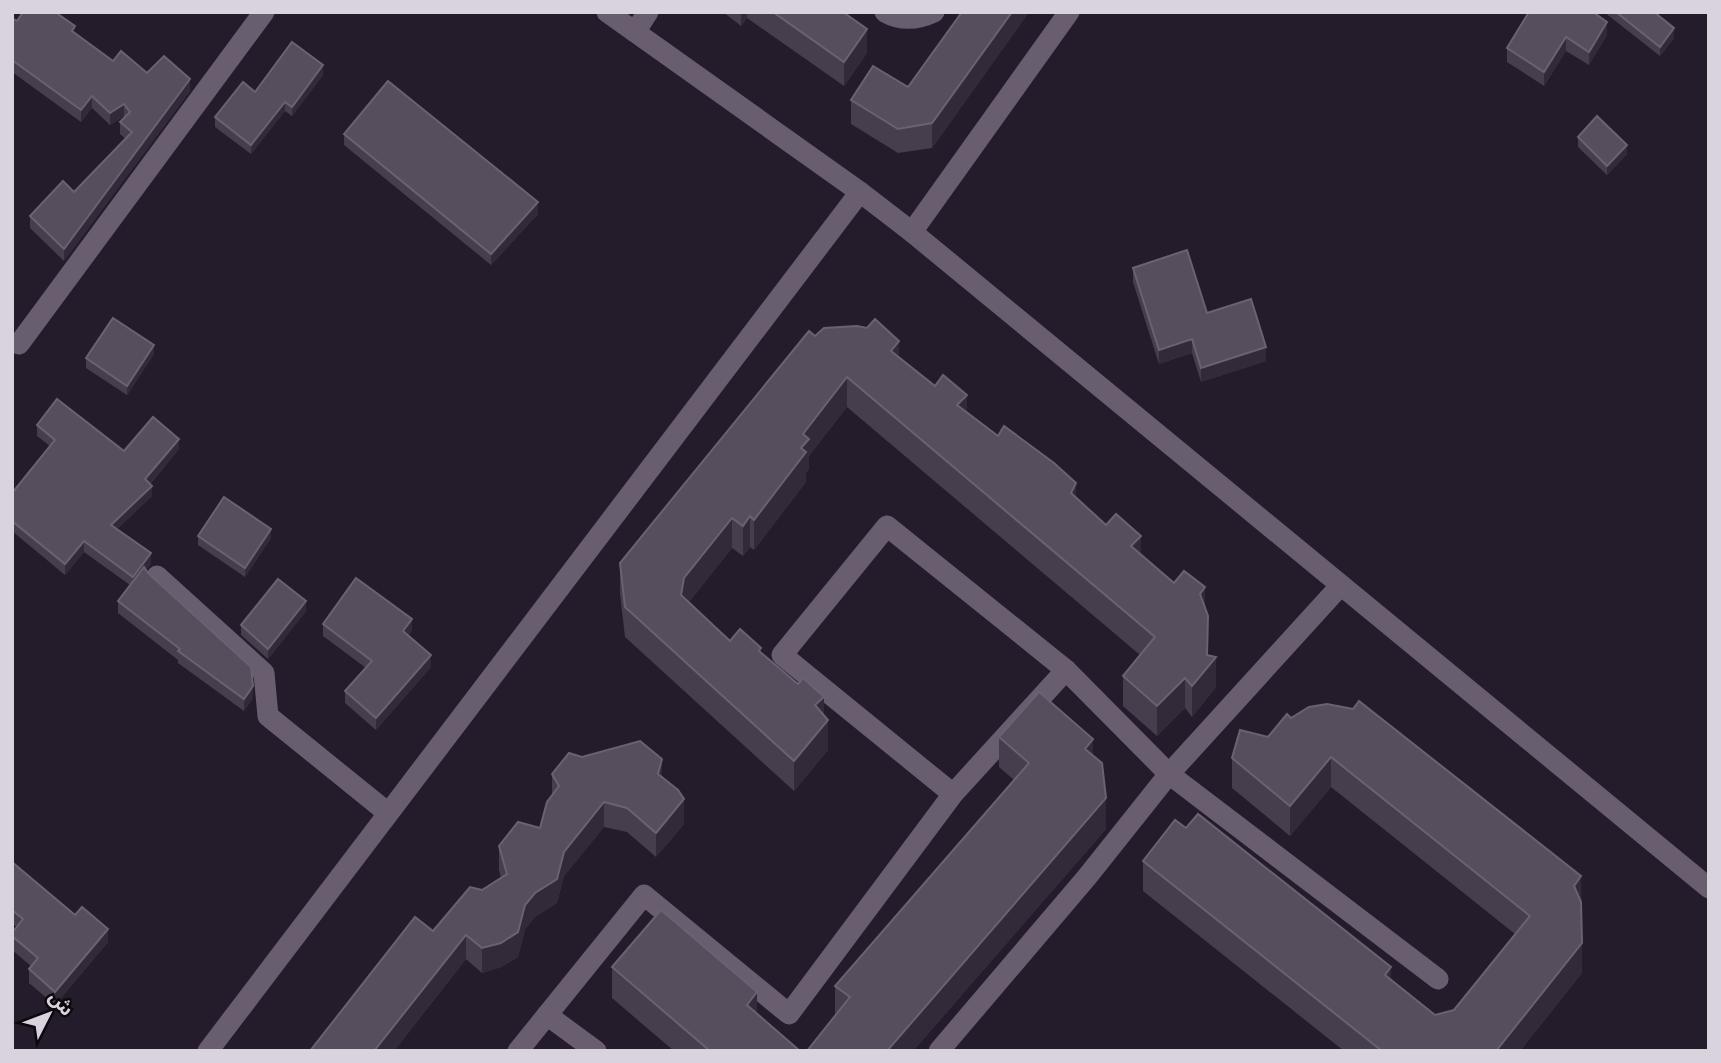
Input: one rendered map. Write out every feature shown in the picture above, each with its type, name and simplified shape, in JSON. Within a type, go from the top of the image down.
[{"type":"street","points":[[19,344],[264,12]]},
{"type":"street","points":[[607,12],[912,232],[1709,888]]},
{"type":"street","points":[[635,32],[648,12]]},
{"type":"street","points":[[885,12],[911,19],[934,12]]},
{"type":"street","points":[[912,232],[1069,12]]},
{"type":"street","points":[[208,1051],[860,192]]},
{"type":"street","points":[[953,794],[782,655],[887,526],[1066,670],[1169,775],[1438,979]]},
{"type":"street","points":[[157,576],[264,673],[268,716],[388,813]]},
{"type":"street","points":[[939,1051],[1087,877],[1169,775],[1341,585]]},
{"type":"street","points":[[518,1051],[643,895],[789,1014],[953,794],[1066,670]]},
{"type":"street","points":[[547,1015],[596,1051]]},
{"type":"building","points":[[23,12],[55,12],[75,26],[72,31],[113,61],[121,51],[147,73],[164,56],[190,79],[64,249],[30,216],[63,181],[74,192],[132,132],[120,122],[130,112],[124,104],[110,113],[92,96],[81,110],[12,60],[12,18],[17,21]]},
{"type":"building","points":[[773,12],[843,12],[867,29],[844,62]]},
{"type":"building","points":[[962,12],[1012,12],[932,123],[898,129],[851,100],[873,66],[908,87]]},
{"type":"building","points":[[1529,12],[1593,12],[1607,22],[1589,52],[1566,37],[1544,72],[1507,48]]},
{"type":"building","points":[[1616,12],[1654,12],[1674,28],[1660,47]]},
{"type":"building","points":[[292,42],[323,65],[292,107],[285,102],[251,145],[215,117],[243,82],[255,92]]},
{"type":"building","points":[[388,81],[538,202],[491,254],[344,134]]},
{"type":"building","points":[[1597,116],[1627,145],[1607,166],[1578,137]]},
{"type":"building","points":[[1187,250],[1207,313],[1251,299],[1266,347],[1201,368],[1192,339],[1159,350],[1133,268]]},
{"type":"building","points":[[113,318],[154,345],[127,386],[86,358]]},
{"type":"building","points":[[875,319],[899,341],[891,351],[935,386],[943,375],[967,395],[957,405],[998,436],[1004,426],[1054,463],[1076,483],[1071,493],[1106,525],[1116,514],[1141,536],[1131,546],[1174,583],[1184,571],[1205,587],[1200,594],[1208,616],[1207,655],[1216,657],[1192,686],[1185,678],[1157,706],[1123,676],[1155,637],[847,377],[803,434],[809,439],[801,448],[806,452],[754,520],[750,516],[743,526],[732,518],[684,578],[681,595],[730,641],[740,629],[761,648],[759,651],[798,684],[803,678],[824,697],[815,705],[828,720],[794,761],[625,607],[620,563],[809,331],[815,336],[824,328],[867,328]]},
{"type":"building","points":[[57,399],[124,451],[153,417],[179,439],[145,479],[152,486],[111,525],[151,553],[133,577],[84,541],[65,564],[12,521],[12,493],[55,440],[37,425]]},
{"type":"building","points":[[224,497],[271,529],[245,568],[198,536]]},
{"type":"building","points":[[144,567],[251,667],[253,686],[244,699],[178,651],[180,649],[118,601]]},
{"type":"building","points":[[356,578],[412,619],[403,631],[431,655],[376,718],[345,691],[372,661],[323,624]]},
{"type":"building","points":[[278,579],[306,601],[268,649],[241,625]]},
{"type":"building","points":[[1039,692],[1093,739],[1085,749],[1102,763],[1106,798],[887,1051],[807,1051],[850,997],[835,986],[1029,763],[999,737]]},
{"type":"building","points":[[1359,701],[1581,876],[1574,886],[1581,902],[1582,943],[1496,1051],[1382,1051],[1143,861],[1175,820],[1186,828],[1198,814],[1391,967],[1385,975],[1435,1015],[1454,1010],[1530,916],[1331,757],[1290,806],[1232,758],[1240,730],[1268,737],[1287,714],[1291,718],[1309,707],[1327,704],[1353,709]]},
{"type":"building","points":[[640,741],[662,759],[658,774],[678,790],[684,799],[656,833],[627,808],[604,802],[564,852],[557,879],[535,893],[525,905],[518,932],[501,943],[482,948],[466,935],[374,1051],[310,1051],[415,917],[433,931],[470,887],[482,890],[507,874],[499,846],[518,822],[540,828],[547,802],[559,786],[552,774],[569,753],[582,757]]},
{"type":"building","points":[[12,862],[75,915],[82,907],[108,929],[55,992],[29,969],[38,958],[12,936],[23,919],[12,910]]},
{"type":"building","points":[[661,910],[757,992],[747,1005],[800,1051],[710,1051],[612,967]]}]
